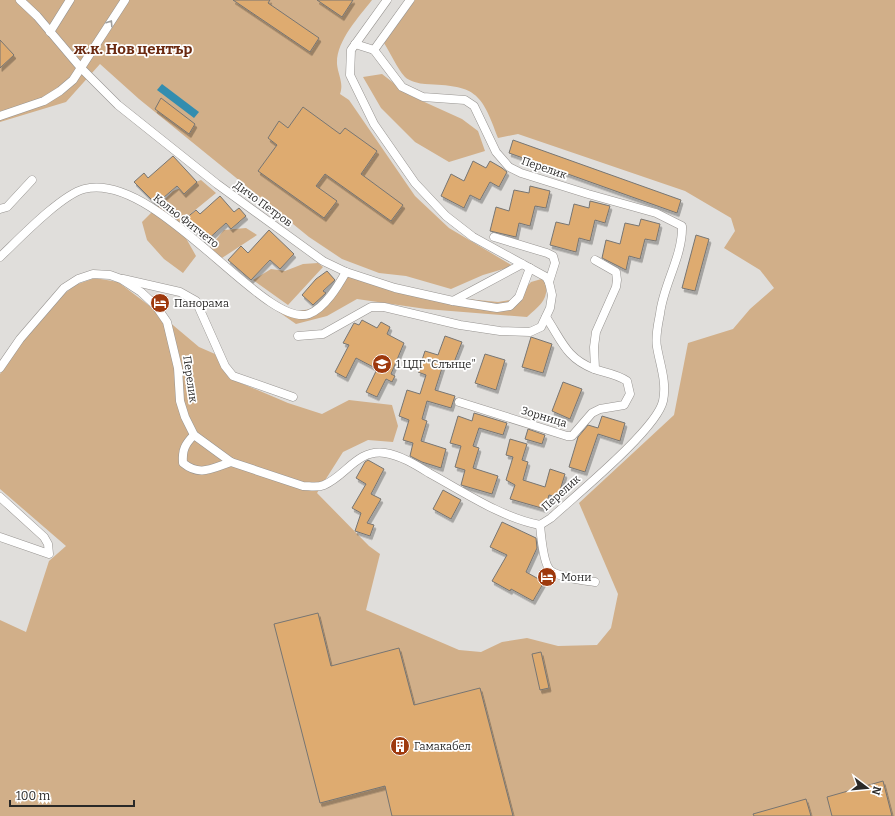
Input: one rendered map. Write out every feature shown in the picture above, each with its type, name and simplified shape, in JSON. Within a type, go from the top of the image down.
[{"type":"street","name":"Дичо Петров","points":[[20,0],[37,16],[81,68],[118,105],[217,184],[323,261],[346,272],[396,288],[452,301],[497,308],[510,306],[519,297],[530,268]]},
{"type":"street","points":[[50,32],[70,0]]},
{"type":"street","points":[[0,116],[44,101],[60,92],[73,80],[125,0]]},
{"type":"street","points":[[298,336],[323,334],[371,307],[399,310],[460,325],[520,333],[530,332],[541,326],[550,308],[552,295],[549,282],[546,277],[473,237],[446,216],[415,183],[374,124],[350,75],[351,50],[387,0]]},
{"type":"street","points":[[355,44],[374,50],[410,0]]},
{"type":"street","name":"Перелик","points":[[0,368],[20,339],[64,288],[78,279],[93,274],[110,275],[121,278],[141,292],[156,306],[167,322],[178,368],[180,402],[185,417],[194,435],[231,462],[303,486],[315,487],[324,485],[338,476],[354,461],[369,454],[384,453],[406,460],[508,516],[540,525],[551,518],[635,441],[658,414],[663,401],[665,389],[663,368],[657,346],[660,312],[679,244],[682,226],[656,213],[580,192],[521,173],[509,167],[496,152],[474,106],[465,100],[423,97],[402,87],[374,50]]},
{"type":"street","points":[[0,209],[7,207],[32,180]]},
{"type":"street","name":"Кольо Фитчето","points":[[0,257],[66,198],[85,188],[98,187],[110,188],[143,201],[179,228],[271,303],[293,315],[308,314],[320,306],[346,272]]},
{"type":"street","points":[[494,237],[547,253],[552,256],[555,263],[549,282]]},
{"type":"street","points":[[595,260],[616,272],[618,280],[596,332],[594,347],[595,369]]},
{"type":"street","points":[[452,301],[522,264]]},
{"type":"street","points":[[121,278],[180,292],[196,301],[225,366],[233,376],[293,398]]},
{"type":"street","name":"Зорница","points":[[459,402],[567,436],[572,436],[592,413],[600,409],[624,405],[630,394],[627,381],[619,376],[578,362],[567,352],[546,318]]},
{"type":"street","points":[[194,435],[187,442],[182,451],[183,463],[191,469],[199,472],[231,462]]},
{"type":"street","points":[[0,497],[44,536],[48,544],[49,554],[0,537]]},
{"type":"street","points":[[540,525],[547,565],[550,571],[574,579],[595,582]]},
{"type":"shaded area","points":[[0,0],[372,0],[349,30],[340,47],[337,64],[341,83],[340,94],[349,100],[415,196],[449,228],[513,266],[483,275],[451,289],[406,276],[379,273],[342,259],[309,237],[139,99],[100,64],[66,102],[0,122]]},
{"type":"shaded area","points":[[415,0],[895,0],[895,816],[0,816],[0,620],[26,632],[49,561],[66,546],[0,489],[0,374],[22,341],[58,299],[75,285],[95,278],[118,282],[155,310],[199,347],[215,354],[229,378],[288,403],[322,414],[349,400],[392,405],[398,426],[393,442],[368,440],[343,452],[317,493],[369,546],[380,554],[366,610],[459,650],[481,652],[502,642],[527,638],[558,646],[597,645],[611,628],[618,594],[579,503],[674,415],[688,343],[733,329],[750,309],[774,288],[760,270],[724,248],[735,231],[731,218],[685,191],[518,134],[498,138],[486,110],[481,101],[474,94],[455,87],[420,83],[405,77],[384,43]]},
{"type":"shaded area","points":[[382,74],[409,95],[462,119],[478,131],[485,151],[449,162],[415,142],[381,108],[363,77]]},
{"type":"shaded area","points":[[201,180],[216,193],[178,224],[196,256],[183,273],[164,259],[147,240],[142,222],[173,191]]},
{"type":"shaded area","points":[[246,228],[257,235],[222,258],[209,248],[224,230]]},
{"type":"shaded area","points":[[318,263],[323,267],[288,305],[253,280],[271,269],[285,271],[303,264]]},
{"type":"shaded area","points":[[348,277],[368,278],[457,298],[498,302],[515,299],[531,282],[545,278],[546,291],[543,300],[527,317],[426,309],[357,299],[327,316],[296,324],[276,310],[298,311],[317,308]]},
{"type":"water","points":[[162,84],[199,112],[194,118],[157,90]]},
{"type":"building","points":[[233,0],[270,0],[268,3],[319,38],[310,52]]},
{"type":"building","points":[[317,0],[353,0],[342,17]]},
{"type":"building","points":[[0,40],[14,55],[0,68]]},
{"type":"building","points":[[161,98],[195,124],[189,134],[155,109]]},
{"type":"building","points":[[303,107],[340,134],[345,128],[377,151],[361,174],[403,205],[391,221],[325,174],[316,186],[337,201],[324,218],[258,171],[277,145],[268,138],[279,121],[288,128]]},
{"type":"building","points":[[513,140],[681,200],[677,213],[509,153]]},
{"type":"building","points":[[173,156],[197,182],[184,194],[177,186],[156,204],[134,182],[144,173],[148,178]]},
{"type":"building","points":[[473,161],[486,168],[490,161],[507,172],[499,187],[490,182],[480,200],[470,195],[464,208],[441,196],[451,174],[464,181]]},
{"type":"building","points":[[530,186],[550,191],[546,208],[535,206],[530,226],[519,223],[516,237],[490,231],[496,207],[509,211],[514,190],[529,193]]},
{"type":"building","points":[[220,196],[234,212],[239,208],[246,216],[231,229],[226,223],[205,242],[185,219],[196,210],[200,214]]},
{"type":"building","points":[[590,201],[610,206],[605,223],[595,220],[590,241],[579,238],[576,252],[550,245],[556,222],[569,225],[574,204],[589,208]]},
{"type":"building","points":[[641,219],[660,224],[656,241],[645,239],[640,259],[629,256],[626,270],[602,258],[606,240],[620,244],[625,223],[639,226]]},
{"type":"building","points":[[269,230],[294,254],[280,269],[270,260],[251,280],[228,260],[241,246],[248,253]]},
{"type":"building","points":[[696,235],[709,239],[695,291],[682,288]]},
{"type":"building","points":[[327,271],[335,280],[323,291],[326,293],[313,305],[302,295],[316,279]]},
{"type":"building","name":"1 ЦДГ \"Слънце\"","points":[[362,320],[377,328],[381,322],[390,327],[387,334],[404,343],[391,374],[395,376],[392,382],[386,379],[377,397],[366,392],[377,369],[356,358],[346,378],[335,372],[349,345],[343,343],[354,323],[359,325]]},
{"type":"building","points":[[445,336],[462,342],[453,365],[444,362],[435,390],[455,396],[451,408],[427,401],[422,419],[427,421],[421,441],[446,449],[441,468],[422,462],[410,456],[413,443],[403,440],[409,420],[399,416],[407,390],[420,394],[426,375],[418,372],[425,351],[438,355]]},
{"type":"building","points":[[531,337],[552,344],[543,373],[522,367]]},
{"type":"building","points":[[485,354],[505,360],[496,390],[475,383]]},
{"type":"building","points":[[563,382],[582,389],[570,419],[552,411]]},
{"type":"building","points":[[474,413],[507,423],[503,435],[479,428],[473,446],[479,448],[473,468],[498,476],[492,494],[461,485],[465,470],[455,467],[461,446],[450,443],[458,416],[472,421]]},
{"type":"building","points":[[602,416],[625,423],[620,441],[598,434],[585,472],[569,467],[578,437],[588,425],[598,428]]},
{"type":"building","points":[[528,429],[545,435],[542,444],[525,439]]},
{"type":"building","points":[[510,439],[527,444],[522,460],[528,462],[523,480],[545,487],[550,469],[565,474],[558,497],[549,495],[545,509],[510,499],[515,485],[506,480],[513,457],[506,455]]},
{"type":"building","points":[[368,460],[384,469],[371,494],[381,499],[367,523],[374,525],[370,536],[355,531],[361,513],[352,508],[366,484],[356,478],[365,462]]},
{"type":"building","points":[[443,490],[461,500],[451,519],[433,509]]},
{"type":"building","points":[[502,522],[536,538],[537,548],[526,572],[544,582],[533,601],[492,581],[507,555],[490,547]]},
{"type":"building","name":"Гамакабел","points":[[318,613],[331,666],[399,648],[414,705],[480,688],[513,816],[392,816],[385,786],[320,803],[274,624]]},
{"type":"building","points":[[541,652],[549,688],[540,690],[532,654]]},
{"type":"building","points":[[883,781],[892,816],[832,816],[827,797]]},
{"type":"building","points":[[806,799],[811,816],[754,816],[753,814]]},
{"type":"place","name":"Панорама","points":[[160,303]]},
{"type":"place","name":"1 ЦДГ \"Слънце\"","points":[[382,364]]},
{"type":"place","name":"Мони","points":[[547,577]]},
{"type":"place","name":"Гамакабел","points":[[400,746]]},
{"type":"district","name":"ж.к. Нов център","points":[[133,49]]}]
